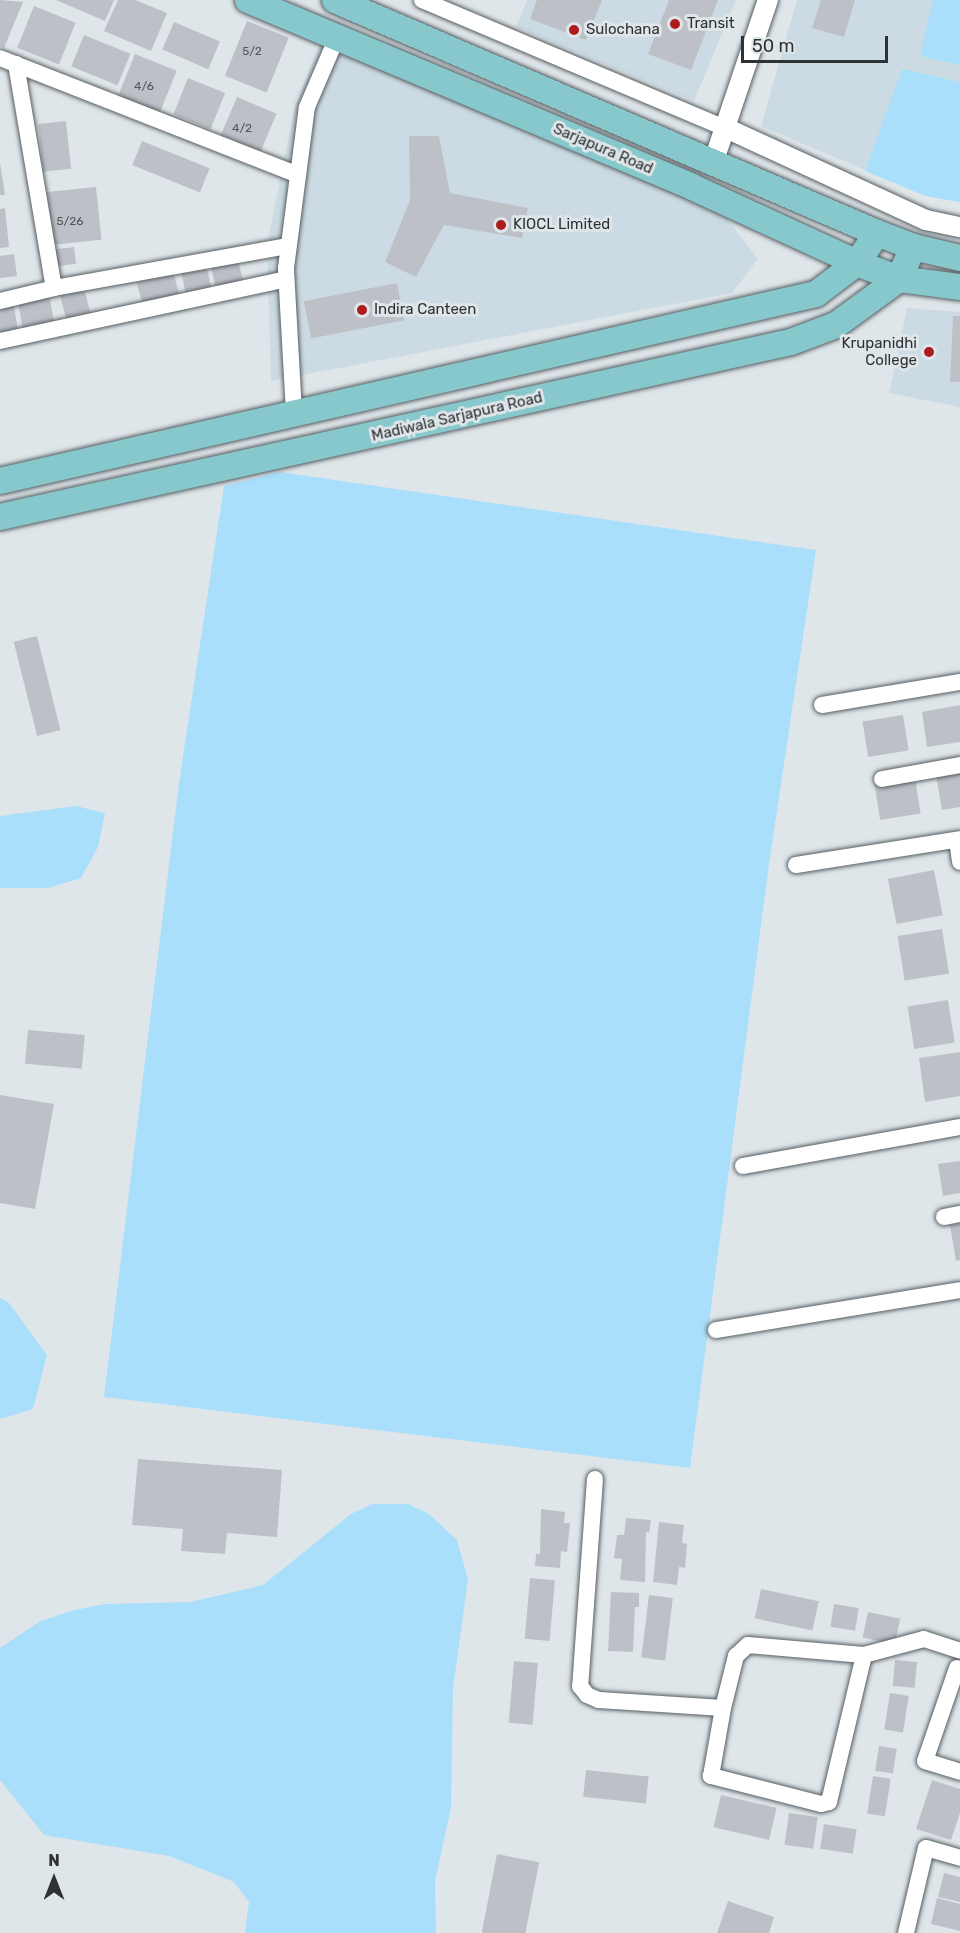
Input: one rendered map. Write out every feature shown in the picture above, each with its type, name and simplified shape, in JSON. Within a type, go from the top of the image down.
[{"type":"main road","name":"Sarjapura Road","points":[[248,0],[300,10],[337,37],[692,187],[856,263],[899,279],[960,287]]},
{"type":"main road","name":"Sarjapura Road","points":[[336,0],[877,233],[913,247],[960,258]]},
{"type":"main road","points":[[0,481],[816,294],[856,263],[877,233]]},
{"type":"main road","points":[[899,279],[913,247]]},
{"type":"main road","name":"Madiwala Sarjapura Road","points":[[0,517],[791,342],[836,326],[899,279]]},
{"type":"street","points":[[422,0],[728,129],[926,220],[960,227]]},
{"type":"street","points":[[713,163],[728,129],[768,0]]},
{"type":"street","points":[[294,413],[286,279],[288,246],[307,107],[337,37]]},
{"type":"street","points":[[8,61],[298,175]]},
{"type":"street","points":[[8,61],[54,288]]},
{"type":"street","points":[[0,301],[54,288],[288,246]]},
{"type":"street","points":[[0,341],[286,279]]},
{"type":"street","points":[[822,705],[960,682]]},
{"type":"street","points":[[882,779],[960,765]]},
{"type":"street","points":[[796,866],[958,839],[960,862]]},
{"type":"street","points":[[743,1166],[960,1127]]},
{"type":"street","points":[[716,1330],[960,1290]]},
{"type":"street","points":[[595,1479],[580,1686],[587,1695],[599,1700],[723,1708]]},
{"type":"street","points":[[864,1654],[829,1802],[821,1804],[711,1776],[723,1708],[736,1656],[748,1645],[864,1654],[924,1639],[960,1651]]},
{"type":"street","points":[[959,1666],[926,1761],[960,1772]]},
{"type":"street","points":[[906,1933],[926,1848],[960,1858]]},
{"type":"shaded area","points":[[527,0],[736,0],[694,101],[516,27]]},
{"type":"shaded area","points":[[797,0],[960,0],[960,202],[926,196],[761,126]]},
{"type":"shaded area","points":[[933,0],[960,0],[960,65],[920,56]]},
{"type":"shaded area","name":"KIOCL Limited","points":[[322,39],[718,207],[758,259],[732,293],[271,381],[267,244],[295,106]]},
{"type":"shaded area","points":[[902,69],[960,82],[960,202],[926,196],[865,171]]},
{"type":"shaded area","name":"Krupanidhi College","points":[[907,308],[960,312],[960,407],[889,393]]},
{"type":"shaded area","points":[[280,472],[816,550],[769,864],[690,1468],[104,1397],[179,783],[224,486]]},
{"type":"shaded area","points":[[76,806],[105,813],[98,847],[81,878],[48,888],[0,888],[0,816]]},
{"type":"shaded area","points":[[0,1298],[9,1303],[47,1355],[33,1409],[0,1419]]},
{"type":"shaded area","points":[[372,1504],[408,1504],[429,1514],[457,1540],[468,1579],[453,1689],[451,1808],[435,1881],[436,1933],[245,1933],[249,1902],[234,1882],[169,1856],[44,1835],[0,1780],[0,1648],[39,1622],[70,1611],[105,1604],[190,1602],[263,1585],[351,1514]]},
{"type":"building","points":[[0,0],[23,2],[4,48],[0,46]]},
{"type":"building","points":[[56,0],[114,0],[105,21]]},
{"type":"building","points":[[118,0],[135,0],[167,13],[151,51],[104,31]]},
{"type":"building","name":"Sulochana","points":[[537,0],[602,0],[586,40],[530,19]]},
{"type":"building","points":[[669,0],[718,0],[691,70],[648,54]]},
{"type":"building","points":[[821,0],[855,0],[844,37],[812,28]]},
{"type":"building","points":[[34,6],[76,23],[59,65],[17,48]]},
{"type":"building","points":[[247,21],[289,38],[267,93],[225,76]]},
{"type":"building","points":[[174,22],[220,42],[208,69],[162,50]]},
{"type":"building","points":[[84,35],[130,54],[118,85],[71,67]]},
{"type":"building","points":[[135,54],[177,71],[159,114],[118,97]]},
{"type":"building","points":[[188,78],[225,93],[210,129],[173,114]]},
{"type":"building","points":[[237,97],[277,114],[261,152],[221,135]]},
{"type":"building","points":[[66,121],[71,169],[43,172],[38,124]]},
{"type":"building","points":[[409,136],[439,136],[450,193],[528,208],[522,238],[444,225],[416,277],[385,262],[410,200]]},
{"type":"building","points":[[142,141],[210,168],[200,192],[132,165]]},
{"type":"building","points":[[0,163],[5,195],[0,195]]},
{"type":"building","points":[[96,187],[102,240],[53,245],[47,192]]},
{"type":"building","points":[[5,208],[9,247],[0,248],[0,209]]},
{"type":"building","points":[[74,247],[76,264],[55,266],[53,250]]},
{"type":"building","points":[[14,254],[17,276],[0,278],[0,256]]},
{"type":"building","points":[[238,260],[244,284],[217,291],[211,267]]},
{"type":"building","points":[[207,268],[212,292],[187,298],[182,273]]},
{"type":"building","points":[[173,272],[180,296],[143,307],[136,282]]},
{"type":"building","points":[[397,283],[404,320],[311,338],[304,301]]},
{"type":"building","points":[[83,285],[92,318],[68,324],[59,291]]},
{"type":"building","points":[[49,295],[55,327],[24,333],[18,301]]},
{"type":"building","points":[[13,301],[19,336],[0,334],[0,303]]},
{"type":"building","points":[[953,316],[960,316],[960,382],[950,382]]},
{"type":"building","points":[[37,636],[60,730],[37,736],[14,642]]},
{"type":"building","points":[[960,705],[960,742],[927,747],[922,712]]},
{"type":"building","points":[[903,715],[909,751],[868,757],[863,721]]},
{"type":"building","points":[[960,771],[960,807],[942,810],[936,775]]},
{"type":"building","points":[[915,778],[921,814],[880,820],[875,784]]},
{"type":"building","points":[[934,870],[943,915],[897,924],[888,879]]},
{"type":"building","points":[[942,929],[949,973],[905,980],[898,936]]},
{"type":"building","points":[[948,1000],[955,1042],[914,1049],[908,1006]]},
{"type":"building","points":[[28,1030],[85,1035],[82,1069],[25,1064]]},
{"type":"building","points":[[960,1052],[960,1096],[925,1102],[919,1058]]},
{"type":"building","points":[[0,1095],[54,1104],[35,1209],[0,1203]]},
{"type":"building","points":[[960,1161],[960,1193],[943,1196],[938,1164]]},
{"type":"building","points":[[960,1223],[960,1260],[956,1261],[950,1225]]},
{"type":"building","points":[[138,1459],[282,1470],[277,1537],[227,1533],[225,1554],[181,1551],[183,1529],[132,1525]]},
{"type":"building","points":[[541,1509],[565,1512],[564,1523],[570,1523],[567,1552],[561,1551],[560,1568],[535,1566],[536,1554],[540,1554]]},
{"type":"building","points":[[626,1518],[651,1520],[649,1533],[646,1532],[645,1582],[620,1580],[622,1559],[614,1558],[617,1535],[624,1535]]},
{"type":"building","points":[[659,1522],[684,1525],[682,1543],[687,1544],[685,1568],[679,1567],[677,1585],[653,1582]]},
{"type":"building","points":[[530,1578],[555,1580],[550,1641],[525,1639]]},
{"type":"building","points":[[761,1589],[819,1601],[812,1631],[755,1618]]},
{"type":"building","points":[[611,1592],[639,1593],[639,1607],[635,1607],[633,1652],[608,1651]]},
{"type":"building","points":[[649,1595],[673,1598],[665,1660],[641,1658]]},
{"type":"building","points":[[834,1604],[859,1608],[855,1631],[830,1627]]},
{"type":"building","points":[[868,1612],[900,1619],[895,1644],[863,1637]]},
{"type":"building","points":[[895,1660],[917,1662],[915,1688],[893,1686]]},
{"type":"building","points":[[514,1661],[538,1663],[533,1725],[509,1723]]},
{"type":"building","points":[[890,1693],[909,1696],[903,1733],[884,1730]]},
{"type":"building","points":[[879,1746],[897,1749],[893,1774],[875,1771]]},
{"type":"building","points":[[586,1770],[649,1777],[646,1803],[583,1797]]},
{"type":"building","points":[[873,1776],[891,1779],[885,1816],[867,1814]]},
{"type":"building","points":[[932,1780],[960,1789],[960,1813],[951,1840],[916,1829]]},
{"type":"building","points":[[721,1795],[777,1808],[769,1840],[714,1827]]},
{"type":"building","points":[[789,1813],[818,1817],[813,1849],[785,1845]]},
{"type":"building","points":[[824,1824],[857,1829],[853,1854],[820,1849]]},
{"type":"building","points":[[497,1854],[539,1862],[525,1933],[482,1933]]},
{"type":"building","points":[[944,1873],[960,1877],[960,1902],[938,1897]]},
{"type":"building","points":[[937,1898],[960,1904],[960,1931],[931,1924]]},
{"type":"building","points":[[728,1901],[774,1917],[769,1933],[717,1933]]},
{"type":"place","name":"Transit","points":[[675,24]]},
{"type":"place","name":"Sulochana","points":[[574,30]]},
{"type":"place","name":"KIOCL Limited","points":[[501,225]]},
{"type":"place","name":"Indira Canteen","points":[[362,310]]},
{"type":"place","name":"Krupanidhi College","points":[[929,352]]}]
